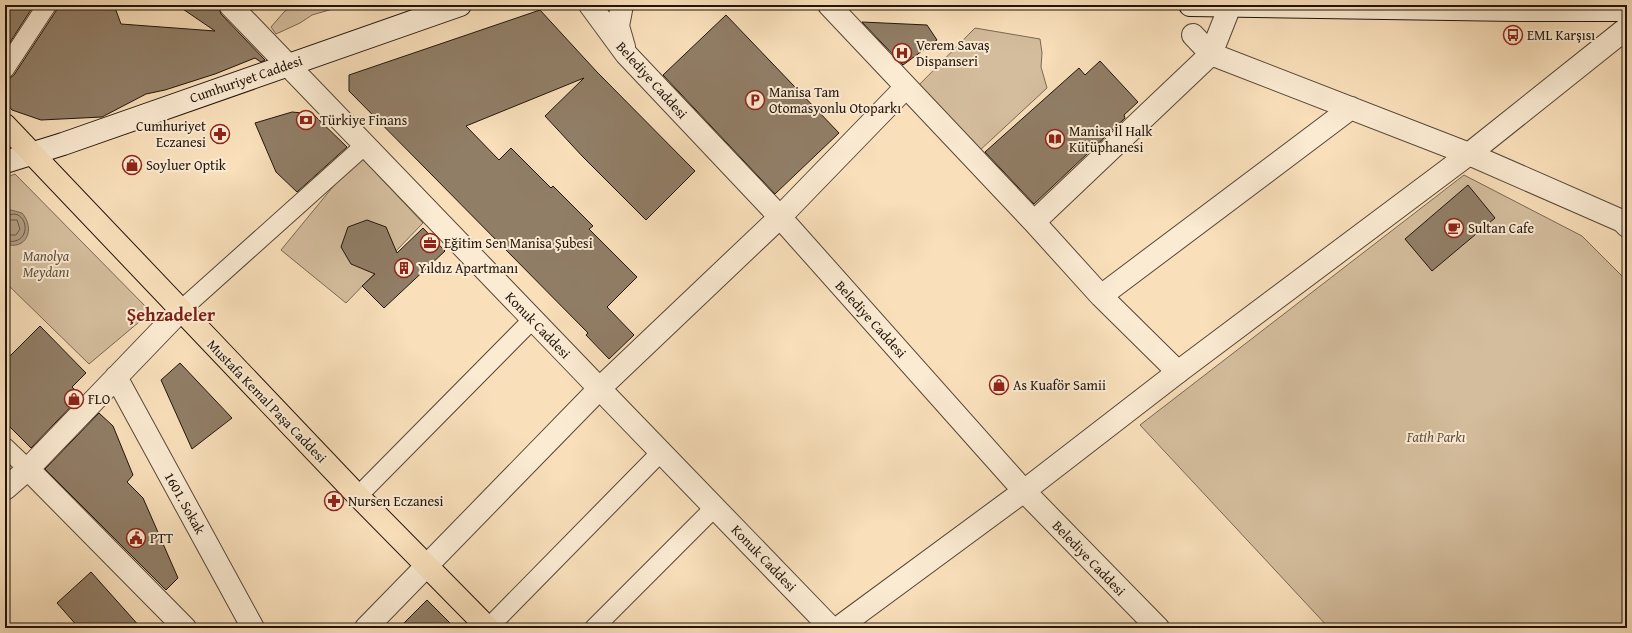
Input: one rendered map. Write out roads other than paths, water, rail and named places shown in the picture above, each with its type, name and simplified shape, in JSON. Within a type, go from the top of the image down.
[{"type":"main road","name":"Mustafa Kemal Paşa Caddesi","points":[[5,125],[358,496],[488,628]]},
{"type":"street","points":[[5,68],[47,5]]},
{"type":"street","name":"Konuk Caddesi","points":[[230,5],[364,146],[831,628]]},
{"type":"street","name":"Cumhuriyet Caddesi","points":[[5,162],[33,154],[460,5]]},
{"type":"street","name":"Belediye Caddesi","points":[[590,5],[626,54],[780,216],[1024,491],[1158,628]]},
{"type":"street","points":[[622,5],[618,26],[626,54]]},
{"type":"street","points":[[829,5],[1034,222],[1101,296],[1178,372]]},
{"type":"street","points":[[1190,5],[1516,10],[1627,10]]},
{"type":"street","points":[[1034,222],[1211,54],[1230,6]]},
{"type":"street","points":[[838,628],[1024,491],[1178,372],[1469,154],[1627,28]]},
{"type":"street","points":[[1193,35],[1211,54],[1469,154],[1625,221]]},
{"type":"street","points":[[366,628],[600,388],[780,216],[906,87]]},
{"type":"street","points":[[1101,296],[1351,108]]},
{"type":"street","points":[[5,489],[28,468],[181,310],[364,146]]},
{"type":"street","points":[[358,496],[533,319]]},
{"type":"street","name":"1601. Sokak","points":[[116,377],[254,628]]},
{"type":"street","points":[[5,447],[28,468],[185,628]]},
{"type":"street","points":[[488,628],[661,452]]},
{"type":"street","points":[[594,628],[714,507]]},
{"type":"water","points":[[11,210],[22,213],[28,226],[27,237],[18,244],[12,245],[5,244],[5,211]]},
{"type":"place","name":"EML Karşısı","points":[[1513,35]]},
{"type":"place","name":"Verem Savaş Dispanseri","points":[[902,53]]},
{"type":"place","name":"Manisa Tam Otomasyonlu Otoparkı","points":[[755,100]]},
{"type":"place","name":"Türkiye Finans","points":[[306,120]]},
{"type":"place","name":"Cumhuriyet Eczanesi","points":[[220,134]]},
{"type":"place","name":"Manisa İl Halk Kütüphanesi","points":[[1055,139]]},
{"type":"place","name":"Soyluer Optik","points":[[132,165]]},
{"type":"place","name":"Sultan Cafe","points":[[1454,228]]},
{"type":"place","name":"Eğitim Sen Manisa Şubesi","points":[[430,243]]},
{"type":"place","name":"Yıldız Apartmanı","points":[[404,268]]},
{"type":"place","name":"As Kuaför Samii","points":[[999,385]]},
{"type":"place","name":"FLO","points":[[74,399]]},
{"type":"place","name":"Nursen Eczanesi","points":[[334,501]]},
{"type":"place","name":"PTT","points":[[136,538]]},
{"type":"district","name":"Şehzadeler","points":[[171,314]]},
{"type":"park label","name":"Manolya Meydanı","points":[[46,264]]},
{"type":"park label","name":"Fatih Parkı","points":[[1436,437]]}]
